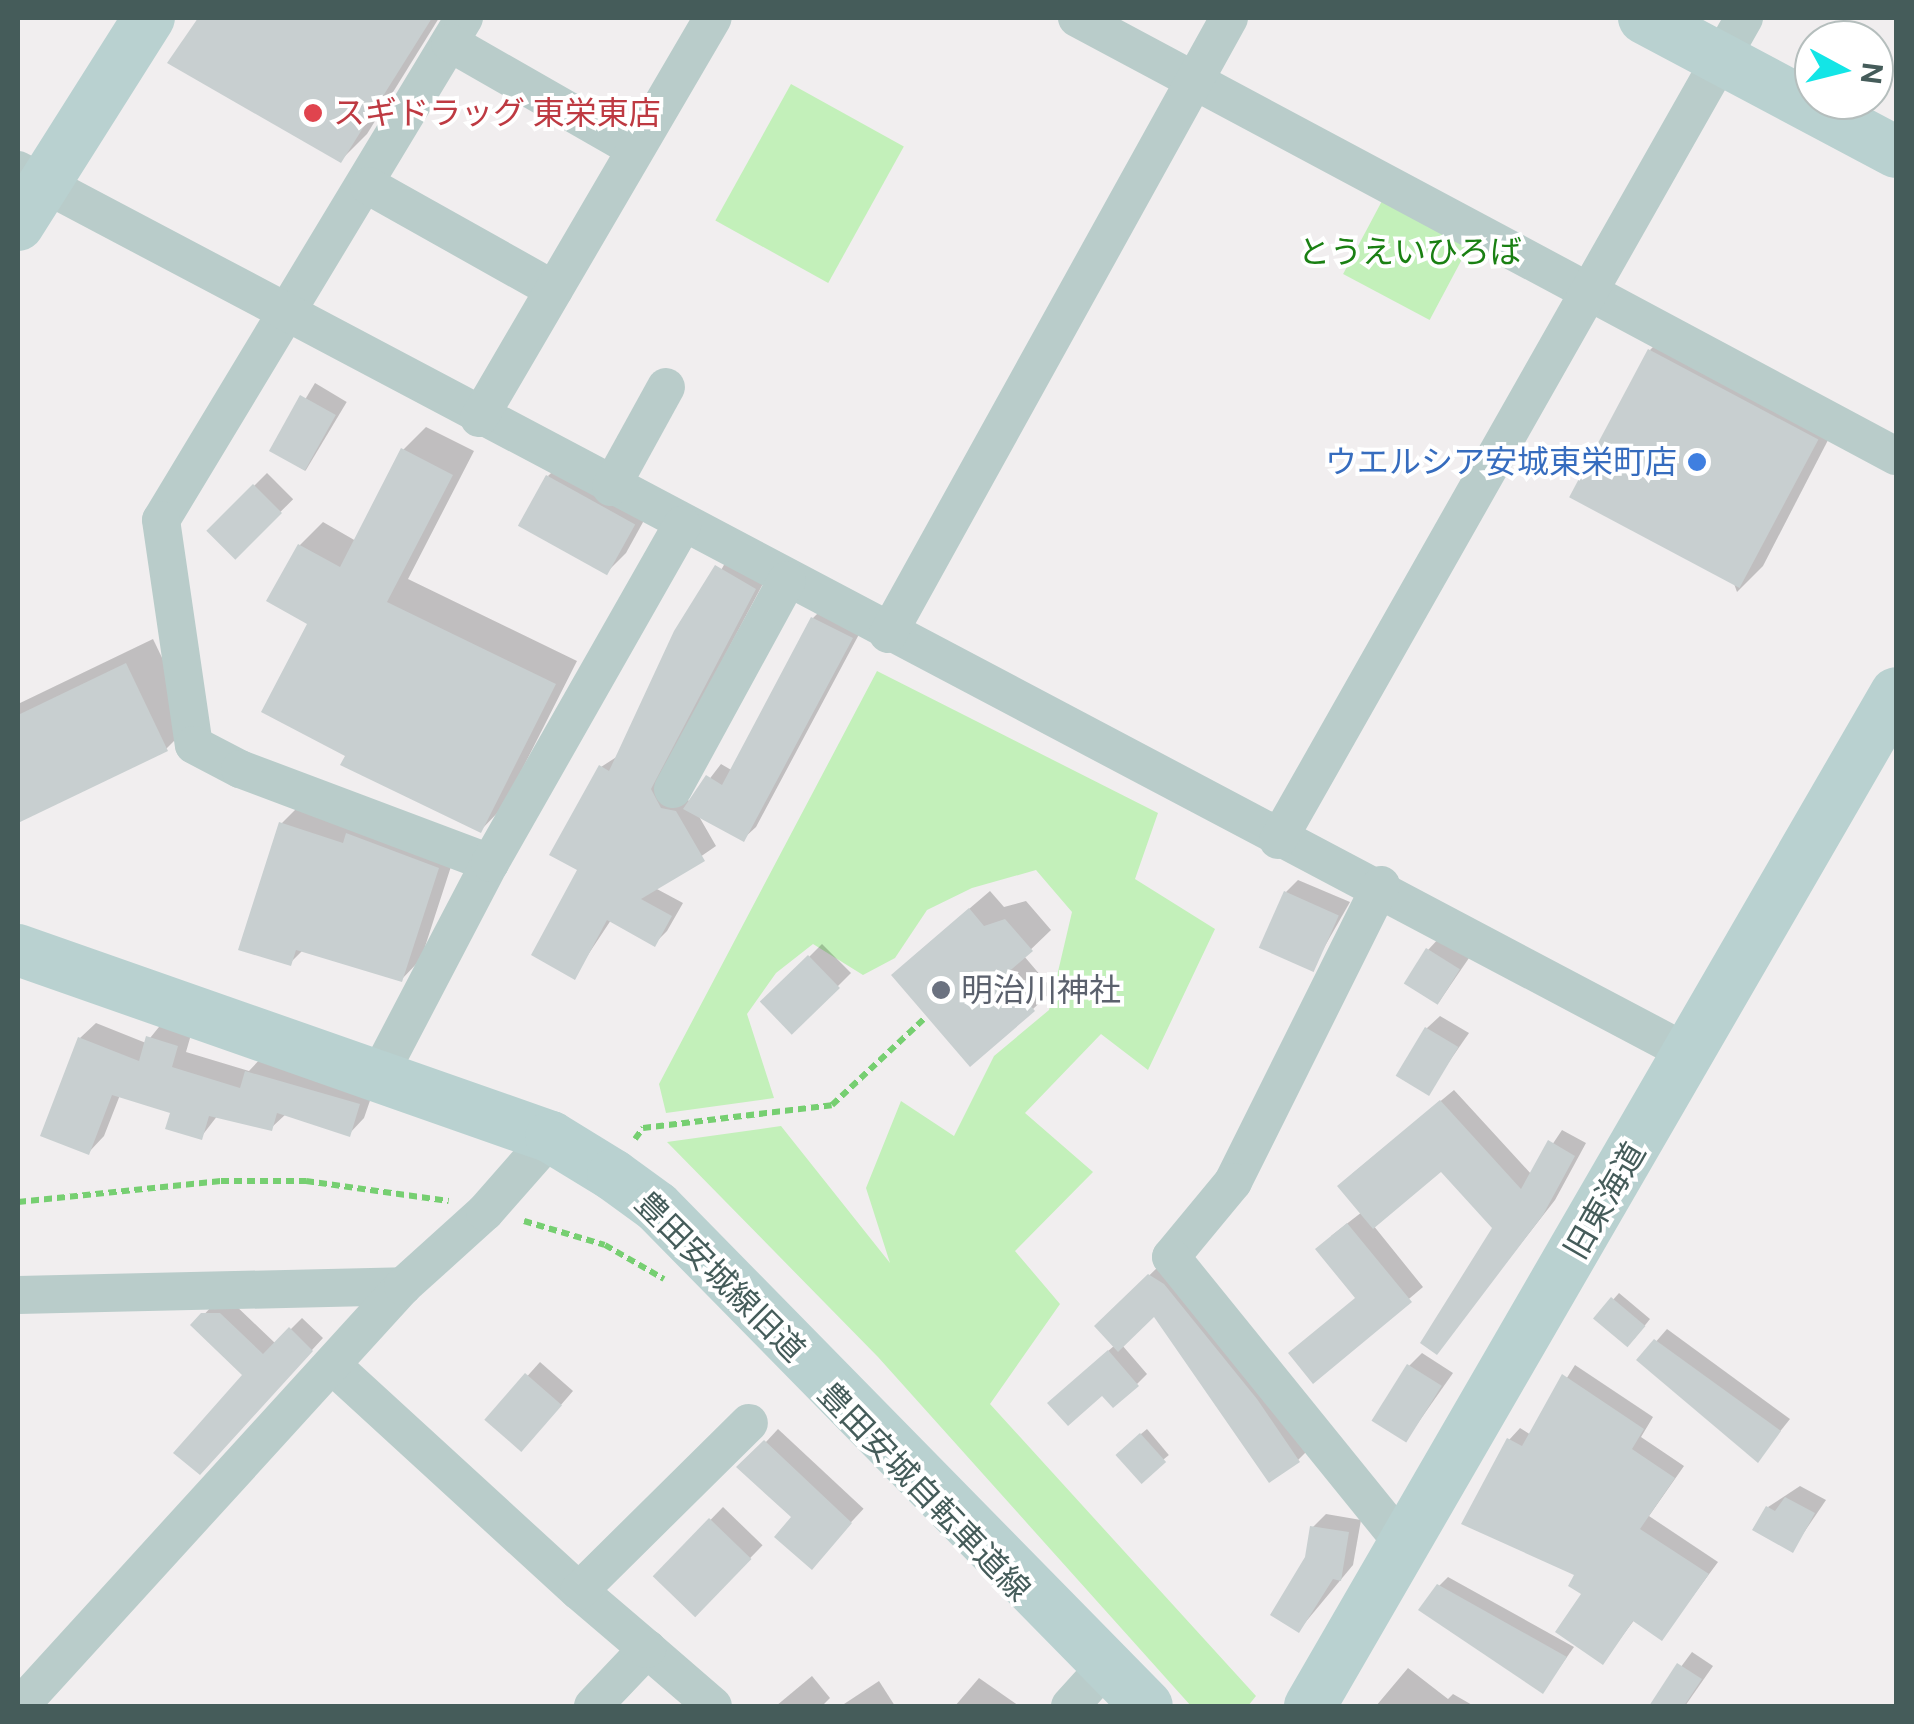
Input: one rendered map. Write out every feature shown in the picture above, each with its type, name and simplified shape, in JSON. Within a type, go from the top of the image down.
[{"type":"street","points":[[148,18],[26,193],[288,314],[1278,840],[1381,885],[1690,1054]]},
{"type":"street","points":[[479,418],[713,18]]},
{"type":"street","points":[[1078,18],[1896,456]]},
{"type":"street","points":[[888,634],[1230,18]]},
{"type":"street","points":[[1644,18],[1734,38],[1896,152]]},
{"type":"street","points":[[490,863],[240,768],[194,745],[161,520],[368,186],[457,30],[635,149]]},
{"type":"street","points":[[1278,840],[1734,38]]},
{"type":"street","points":[[368,186],[554,290]]},
{"type":"street","points":[[611,488],[666,387]]},
{"type":"street","points":[[380,1073],[490,863],[682,525]]},
{"type":"street","points":[[673,789],[787,580]]},
{"type":"street","name":"旧東海道","points":[[1310,1706],[1896,693]]},
{"type":"street","points":[[1381,885],[1233,1182],[1171,1257],[1405,1546]]},
{"type":"street","name":"豊田安城線旧道","points":[[18,950],[380,1073],[551,1137],[612,1175],[657,1206],[1147,1706]]},
{"type":"street","points":[[20,1706],[403,1286],[485,1212],[551,1137]]},
{"type":"street","points":[[18,1295],[403,1286]]},
{"type":"street","points":[[332,1365],[579,1591],[712,1706]]},
{"type":"street","points":[[579,1591],[750,1423]]},
{"type":"street","points":[[593,1706],[647,1649]]},
{"type":"street","points":[[1070,1706],[1108,1665]]},
{"type":"path","points":[[612,1175],[643,1128],[832,1105],[926,1017]]},
{"type":"path","points":[[18,1202],[221,1181],[306,1181],[434,1196],[604,1245],[672,1284]]},
{"type":"green space","points":[[791,84],[904,147],[828,283],[715,220]]},
{"type":"green space","name":"とうえいひろば","points":[[1391,184],[1478,230],[1430,320],[1343,274]]},
{"type":"green space","points":[[877,671],[1158,813],[1135,879],[1215,929],[1148,1070],[1101,1034],[1025,1113],[1093,1172],[1015,1251],[1060,1304],[990,1404],[1256,1696],[1248,1706],[1191,1706],[878,1357],[667,1142],[781,1126],[890,1263],[866,1188],[901,1101],[954,1136],[994,1056],[1049,1010],[1072,912],[1036,870],[972,888],[927,910],[895,958],[863,975],[813,944],[776,973],[747,1014],[774,1098],[666,1113],[659,1084]]},
{"type":"building","name":"スギドラッグ 東栄東店","points":[[198,18],[432,18],[341,163],[167,63]]},
{"type":"building","name":"ウエルシア安城東栄町店","points":[[1648,349],[1818,440],[1740,588],[1569,497]]},
{"type":"building","points":[[300,395],[336,415],[305,471],[269,451]]},
{"type":"building","points":[[401,448],[453,475],[387,602],[556,684],[481,833],[340,765],[345,756],[261,712],[307,624],[266,601],[298,544],[340,567]]},
{"type":"building","points":[[546,475],[635,524],[607,575],[518,526]]},
{"type":"building","points":[[253,484],[282,513],[235,560],[206,531]]},
{"type":"building","points":[[715,565],[756,589],[651,789],[661,808],[676,811],[705,861],[641,899],[672,916],[655,947],[607,920],[575,980],[531,955],[577,870],[549,855],[599,765],[609,771],[674,631]]},
{"type":"building","points":[[811,617],[853,638],[744,842],[683,809],[706,775],[722,785]]},
{"type":"building","points":[[126,663],[168,751],[18,823],[18,715]]},
{"type":"building","points":[[279,822],[343,843],[346,833],[439,868],[402,982],[296,950],[291,966],[238,950]]},
{"type":"building","points":[[1284,891],[1339,915],[1314,972],[1259,948]]},
{"type":"building","name":"明治川神社","points":[[969,908],[984,926],[1005,919],[1033,951],[1005,975],[1035,1011],[970,1067],[891,975]]},
{"type":"building","points":[[1426,948],[1460,969],[1438,1005],[1404,984]]},
{"type":"building","points":[[808,955],[840,988],[792,1035],[760,1002]]},
{"type":"building","points":[[1425,1027],[1458,1047],[1429,1096],[1396,1076]]},
{"type":"building","points":[[146,1036],[178,1046],[172,1067],[240,1088],[245,1071],[360,1104],[350,1137],[277,1113],[272,1131],[209,1116],[202,1140],[165,1129],[170,1113],[112,1095],[89,1155],[40,1136],[78,1037],[139,1061]]},
{"type":"building","points":[[1440,1100],[1521,1189],[1548,1140],[1575,1156],[1543,1215],[1437,1355],[1420,1343],[1492,1228],[1441,1172],[1373,1229],[1337,1186]]},
{"type":"building","points":[[1347,1223],[1412,1302],[1313,1384],[1288,1353],[1355,1298],[1315,1249]]},
{"type":"building","points":[[1148,1274],[1164,1284],[1257,1399],[1300,1462],[1269,1483],[1154,1317],[1118,1352],[1094,1326]]},
{"type":"building","points":[[1611,1297],[1645,1326],[1627,1347],[1593,1318]]},
{"type":"building","points":[[201,1313],[220,1313],[263,1354],[289,1327],[313,1351],[200,1475],[173,1453],[242,1375],[190,1325]]},
{"type":"building","points":[[1654,1339],[1781,1431],[1758,1463],[1636,1360]]},
{"type":"building","points":[[1108,1350],[1139,1386],[1113,1408],[1102,1396],[1068,1426],[1047,1403]]},
{"type":"building","points":[[1407,1364],[1442,1386],[1406,1443],[1371,1421]]},
{"type":"building","points":[[525,1373],[562,1405],[521,1452],[484,1420]]},
{"type":"building","points":[[1562,1374],[1644,1429],[1632,1449],[1675,1478],[1640,1529],[1709,1574],[1662,1641],[1633,1621],[1603,1665],[1555,1632],[1581,1594],[1568,1586],[1574,1575],[1461,1524],[1507,1438],[1522,1446]]},
{"type":"building","points":[[1140,1433],[1166,1462],[1142,1484],[1115,1455]]},
{"type":"building","points":[[764,1440],[852,1523],[812,1570],[774,1537],[791,1517],[736,1467]]},
{"type":"building","points":[[1785,1497],[1815,1513],[1793,1553],[1752,1530],[1766,1506],[1775,1511]]},
{"type":"building","points":[[709,1518],[751,1559],[695,1617],[653,1576]]},
{"type":"building","points":[[1310,1526],[1349,1532],[1341,1581],[1333,1579],[1299,1633],[1270,1615],[1305,1557]]},
{"type":"building","points":[[1437,1584],[1567,1657],[1543,1694],[1418,1610]]},
{"type":"building","points":[[1677,1663],[1702,1679],[1684,1706],[1649,1706]]},
{"type":"place","name":"スギドラッグ 東栄東店","points":[[313,113]]},
{"type":"place","name":"ウエルシア安城東栄町店","points":[[1697,462]]},
{"type":"place","name":"明治川神社","points":[[941,990]]}]
